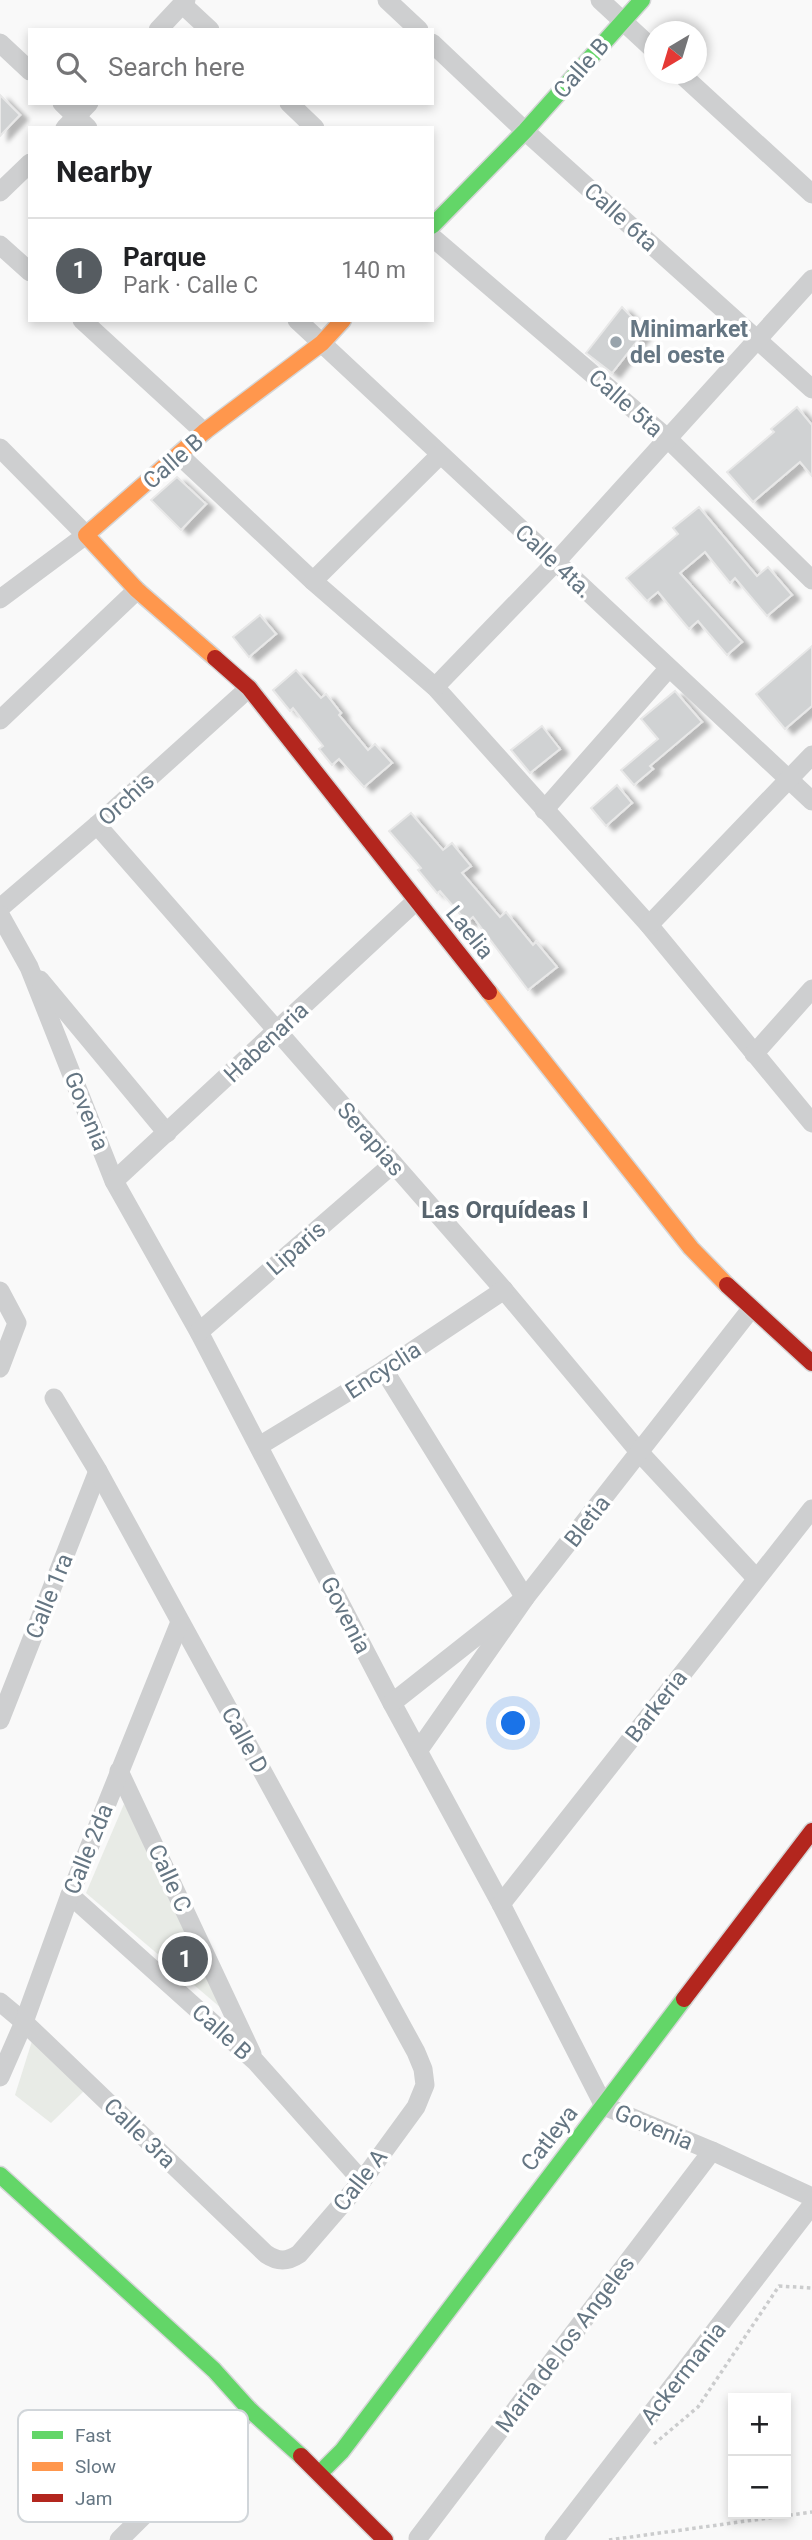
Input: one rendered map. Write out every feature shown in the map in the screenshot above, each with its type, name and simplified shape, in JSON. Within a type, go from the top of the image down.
[{"type":"street","points":[[387,0],[417,28]]},
{"type":"street","points":[[600,0],[644,41]]},
{"type":"street","name":"Calle B","points":[[434,224],[525,131],[642,0]]},
{"type":"street","points":[[160,28],[184,2],[208,28]]},
{"type":"street","points":[[0,43],[28,69]]},
{"type":"street","name":"Calle 6ta","points":[[434,45],[525,131],[812,389]]},
{"type":"street","points":[[692,84],[812,194]]},
{"type":"street","points":[[291,105],[313,126]]},
{"type":"street","points":[[0,192],[28,165]]},
{"type":"street","name":"Calle 5ta","points":[[434,239],[666,438],[812,579]]},
{"type":"street","points":[[0,245],[28,270]]},
{"type":"street","points":[[435,687],[555,562],[812,279]]},
{"type":"street","points":[[84,322],[204,432]]},
{"type":"street","name":"Calle 4ta.","points":[[299,322],[812,802]]},
{"type":"street","name":"Calle B","points":[[0,599],[86,535],[180,456],[204,432],[322,343],[341,322]]},
{"type":"street","points":[[0,448],[86,535]]},
{"type":"street","points":[[313,581],[440,454]]},
{"type":"street","points":[[180,456],[313,581],[435,687],[649,925],[812,1123]]},
{"type":"street","name":"Laelia","points":[[86,535],[137,590],[250,688],[691,1248],[751,1309],[812,1363]]},
{"type":"street","points":[[0,720],[137,590]]},
{"type":"street","points":[[544,810],[668,669]]},
{"type":"street","name":"Orchis","points":[[0,908],[250,688]]},
{"type":"street","points":[[649,925],[812,755]]},
{"type":"street","name":"Serapias","points":[[97,825],[504,1290],[640,1454],[756,1578]]},
{"type":"street","name":"Habenaria","points":[[114,1181],[416,901]]},
{"type":"street","name":"Govenia","points":[[0,915],[29,967],[114,1181],[199,1332],[392,1703],[501,1904],[604,2106],[812,2197]]},
{"type":"street","points":[[29,967],[167,1133]]},
{"type":"street","points":[[754,1054],[812,989]]},
{"type":"street","name":"Liparis","points":[[199,1332],[393,1164]]},
{"type":"street","name":"Encyclia","points":[[259,1446],[384,1370],[504,1290]]},
{"type":"street","points":[[0,1291],[8,1320],[0,1368]]},
{"type":"street","name":"Bletia","points":[[392,1703],[525,1598],[751,1309]]},
{"type":"street","points":[[384,1370],[525,1598],[418,1751]]},
{"type":"street","name":"Calle D","points":[[54,1398],[98,1471],[416,2052],[423,2069],[425,2085]]},
{"type":"street","name":"Calle 1ra","points":[[0,1720],[98,1471]]},
{"type":"street","name":"Barkeria","points":[[501,1904],[812,1509]]},
{"type":"street","name":"Calle 2da","points":[[0,2077],[180,1622]]},
{"type":"street","name":"Calle C","points":[[119,1771],[256,2062]]},
{"type":"street","name":"Catleya","points":[[320,2473],[342,2451],[521,2210],[604,2106],[812,1831]]},
{"type":"street","name":"Calle B","points":[[70,1895],[256,2062],[362,2181]]},
{"type":"street","name":"Calle 3ra","points":[[0,2002],[266,2254],[282,2261]]},
{"type":"street","name":"Calle A","points":[[282,2261],[299,2255],[362,2181],[416,2107],[425,2085]]},
{"type":"street","name":"Maria de los Angeles","points":[[418,2538],[712,2151]]},
{"type":"street","points":[[0,2175],[214,2370],[250,2410],[320,2473],[384,2540]]},
{"type":"street","name":"Ackermania","points":[[554,2540],[812,2205]]},
{"type":"street","points":[[119,2540],[137,2522]]},
{"type":"path","points":[[645,2451],[698,2407],[779,2286],[812,2288]]},
{"type":"path","points":[[609,2540],[812,2512]]},
{"type":"shaded area","points":[[124,1804],[241,2025],[86,1893]]},
{"type":"shaded area","points":[[32,2041],[85,2090],[51,2123],[15,2095]]},
{"type":"building","points":[[0,95],[20,115],[0,136]]},
{"type":"building","name":"Minimarket del oeste","points":[[622,307],[645,331],[612,373],[586,353]]},
{"type":"building","points":[[797,407],[812,425],[812,476],[800,462],[753,502],[727,472],[774,432],[771,429]]},
{"type":"building","points":[[177,477],[206,504],[181,530],[151,500]]},
{"type":"building","points":[[699,507],[757,576],[768,567],[792,595],[767,616],[735,578],[730,583],[705,552],[680,573],[742,642],[727,655],[698,621],[689,629],[658,592],[647,601],[626,578],[678,534],[673,528]]},
{"type":"building","points":[[260,615],[276,634],[249,657],[233,637]]},
{"type":"building","points":[[812,646],[812,706],[785,729],[756,694]]},
{"type":"building","points":[[296,670],[321,698],[326,694],[341,713],[339,715],[368,750],[375,744],[392,763],[364,787],[339,759],[332,765],[319,749],[323,746],[293,708],[290,711],[273,690]]},
{"type":"building","points":[[675,691],[702,722],[650,766],[653,769],[634,785],[621,770],[658,739],[641,719]]},
{"type":"building","points":[[542,726],[560,749],[530,773],[511,750]]},
{"type":"building","points":[[617,785],[632,803],[606,826],[591,808]]},
{"type":"building","points":[[411,813],[443,850],[452,843],[471,866],[462,873],[500,917],[506,912],[533,945],[536,942],[557,967],[528,990],[473,917],[467,922],[440,891],[437,893],[418,870],[421,868],[389,831]]},
{"type":"traffic: fast","points":[[434,224],[525,131],[642,0]]},
{"type":"traffic: fast","points":[[320,2473],[342,2451],[684,1999]]},
{"type":"traffic: fast","points":[[0,2175],[214,2370],[250,2410],[301,2456]]},
{"type":"traffic: slow","points":[[215,658],[137,590],[86,535],[204,432],[322,343],[341,322]]},
{"type":"traffic: slow","points":[[489,992],[691,1248],[727,1285]]},
{"type":"traffic: jam","points":[[215,658],[249,688],[489,992]]},
{"type":"traffic: jam","points":[[727,1285],[812,1363]]},
{"type":"traffic: jam","points":[[684,1999],[812,1831]]},
{"type":"traffic: jam","points":[[301,2456],[385,2540]]},
{"type":"place","name":"Minimarket del oeste","points":[[616,342]]},
{"type":"place","name":"Parque","points":[[185,1959]]},
{"type":"district","name":"Las Orquídeas I","points":[[505,1210]]}]
